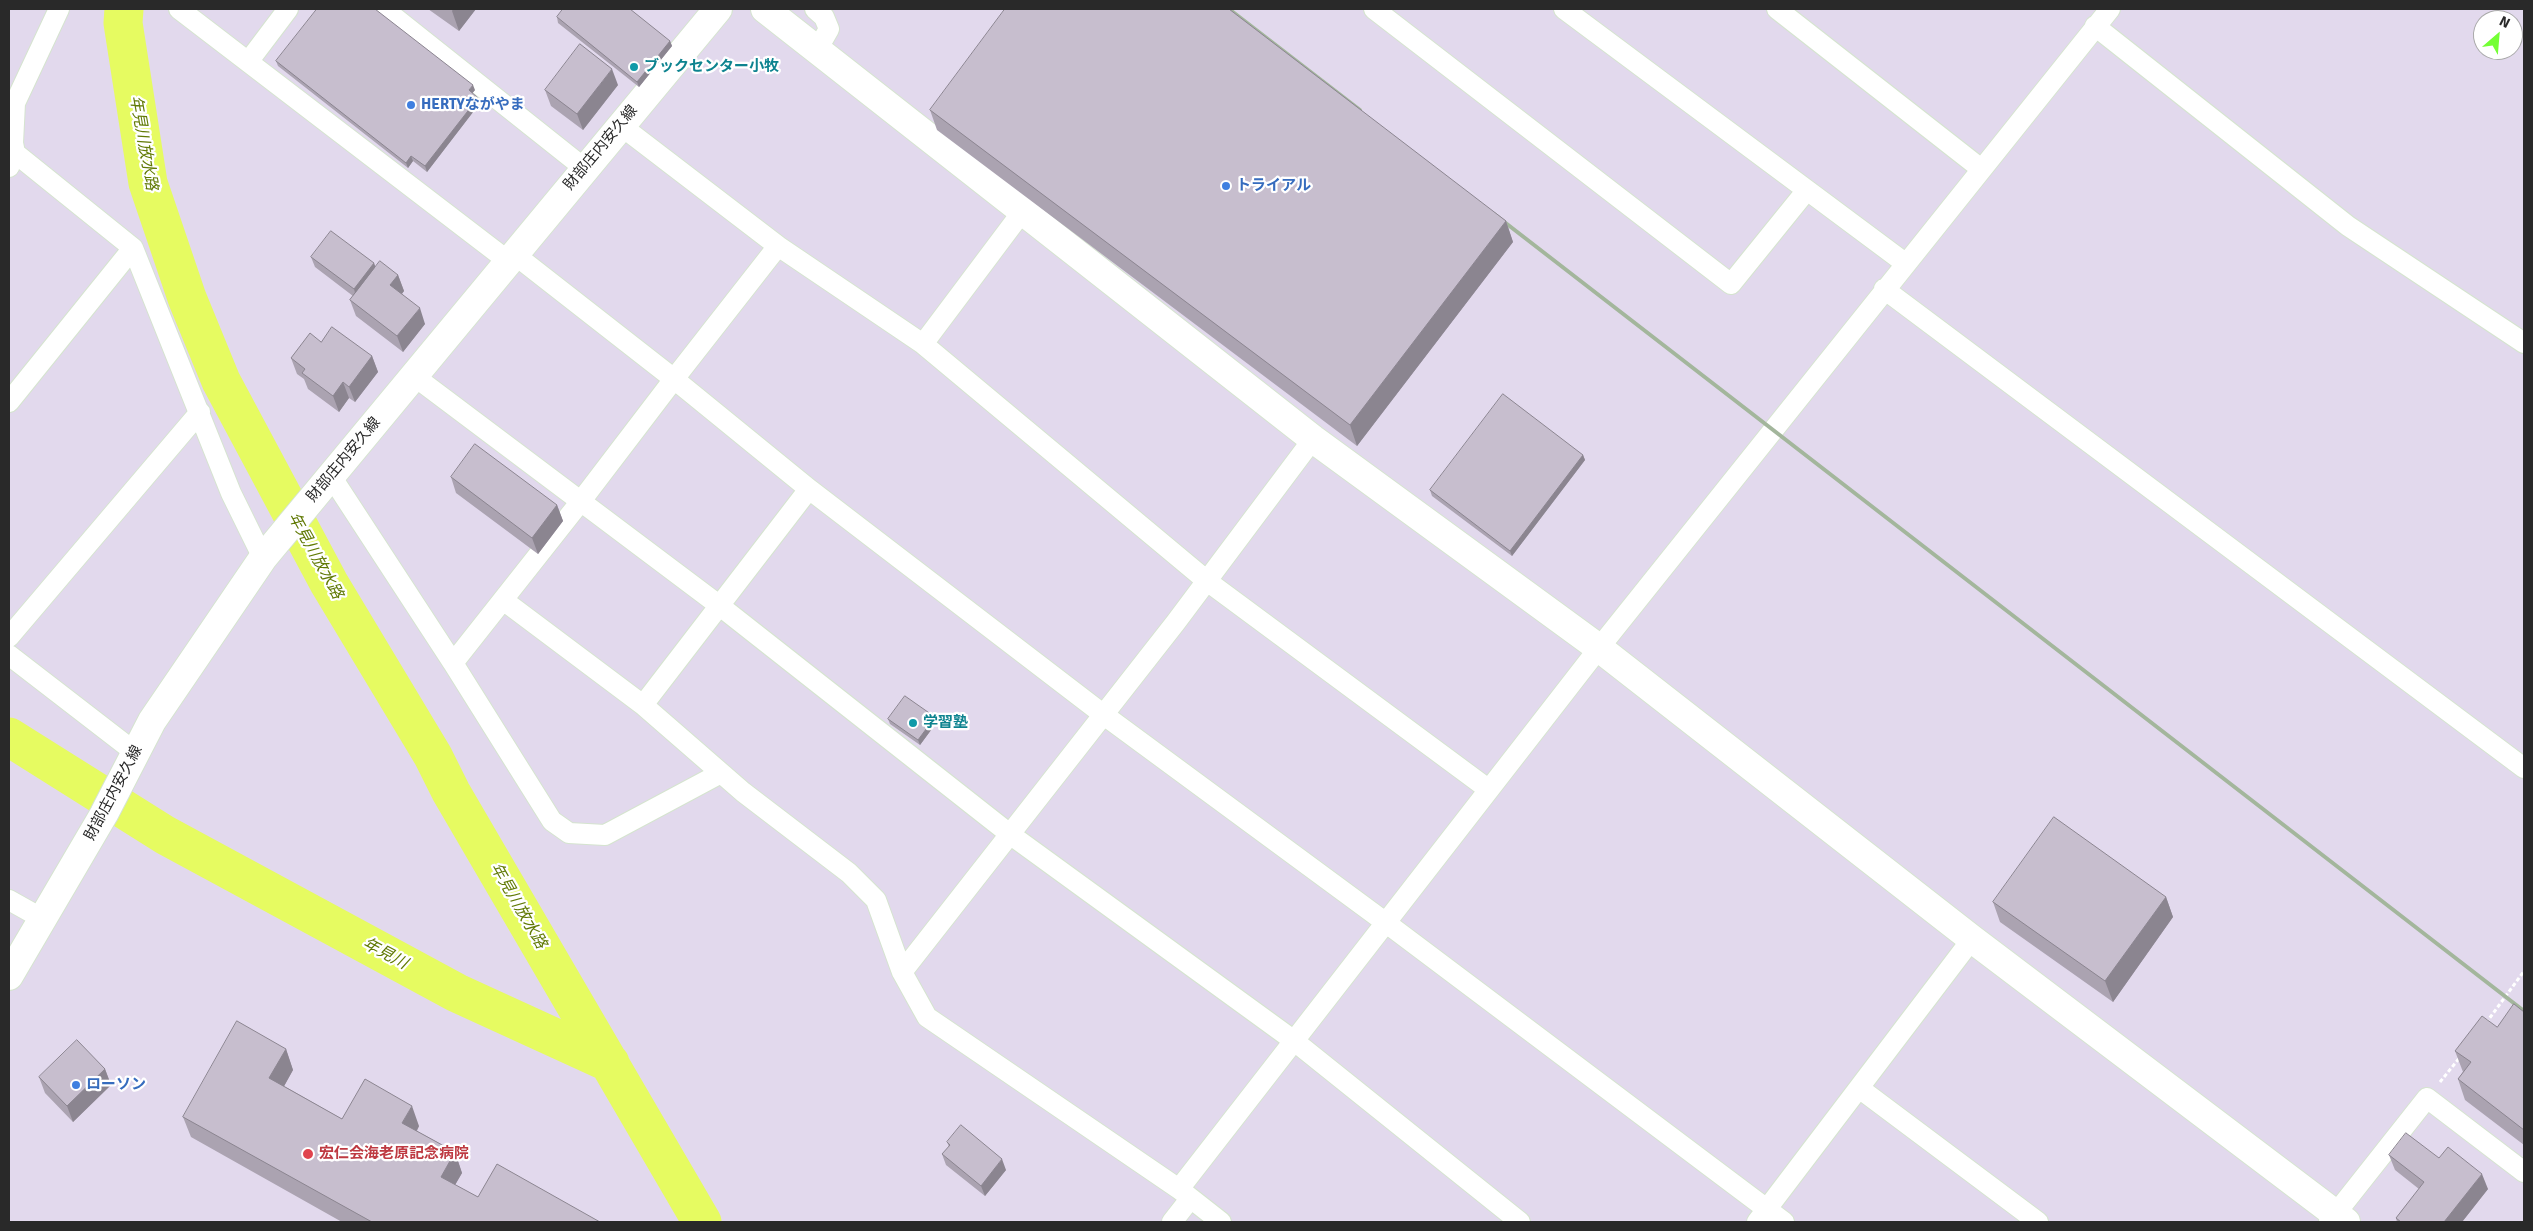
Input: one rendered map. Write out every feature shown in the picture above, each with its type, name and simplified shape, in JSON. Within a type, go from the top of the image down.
[{"type":"street","points":[[59,9],[15,103],[12,160],[133,248],[231,493],[268,551]]},
{"type":"street","points":[[248,62],[288,9]]},
{"type":"street","points":[[384,9],[584,168]]},
{"type":"street","name":"財部庄内安久線","points":[[9,976],[104,814],[152,720],[268,551],[584,168],[718,9]]},
{"type":"street","points":[[765,9],[1313,440],[1599,648],[1972,939],[2337,1220],[2427,1098],[2524,1172]]},
{"type":"street","points":[[815,9],[824,17],[829,29],[817,50]]},
{"type":"street","points":[[1374,9],[1730,284],[1807,190]]},
{"type":"street","points":[[1564,9],[1905,263]]},
{"type":"street","points":[[1777,9],[1980,168]]},
{"type":"street","points":[[1172,1222],[1185,1194],[1293,1040],[1599,648],[1980,168],[2110,9]]},
{"type":"street","points":[[184,13],[674,379],[809,489],[1104,715],[1385,922],[1762,1216],[1784,1222]]},
{"type":"street","points":[[2095,26],[2348,226],[2524,343]]},
{"type":"street","points":[[620,125],[778,246],[923,344],[1206,581],[1488,789]]},
{"type":"street","points":[[923,344],[1022,212]]},
{"type":"street","points":[[452,663],[582,501],[778,246]]},
{"type":"street","points":[[9,402],[133,248]]},
{"type":"street","points":[[1884,289],[2524,768]]},
{"type":"street","points":[[414,376],[720,606],[1011,835],[1293,1040],[1520,1222]]},
{"type":"street","points":[[9,637],[200,412]]},
{"type":"street","points":[[902,972],[1104,715],[1313,440]]},
{"type":"street","points":[[328,480],[452,663],[552,821],[568,832],[605,835],[722,773]]},
{"type":"street","points":[[643,705],[809,489]]},
{"type":"street","points":[[503,600],[643,705],[722,773],[849,873],[876,900],[902,972],[927,1017],[1185,1194],[1221,1222]]},
{"type":"street","points":[[9,656],[132,760]]},
{"type":"street","points":[[9,900],[43,919]]},
{"type":"street","points":[[1762,1216],[1972,939]]},
{"type":"street","points":[[1859,1088],[2038,1222]]},
{"type":"path","points":[[2482,1028],[2524,971]]},
{"type":"path","points":[[2427,1098],[2464,1051]]},
{"type":"building","points":[[317,9],[375,9],[473,85],[469,90],[478,98],[425,166],[411,156],[406,163],[276,61]]},
{"type":"building","name":"ブックセンター小牧","points":[[563,9],[630,9],[670,41],[637,82],[557,17]]},
{"type":"building","name":"トライアル","points":[[1005,9],[1229,9],[1506,221],[1350,425],[930,110]]},
{"type":"building","points":[[580,44],[612,69],[577,114],[545,90]]},
{"type":"building","points":[[331,231],[374,263],[354,289],[311,257]]},
{"type":"building","points":[[380,261],[398,275],[390,285],[420,308],[397,336],[350,300]]},
{"type":"building","points":[[332,327],[372,356],[349,387],[343,382],[333,396],[302,373],[305,369],[291,358],[310,333],[321,342]]},
{"type":"building","points":[[1503,394],[1583,455],[1510,551],[1430,490]]},
{"type":"building","points":[[475,444],[557,505],[532,538],[451,477]]},
{"type":"building","name":"学習塾","points":[[905,696],[935,717],[918,740],[888,719]]},
{"type":"building","points":[[2054,817],[2166,897],[2105,981],[1993,902]]},
{"type":"building","points":[[2514,1004],[2524,1012],[2524,1130],[2458,1079],[2471,1062],[2455,1051],[2482,1016],[2497,1027]]},
{"type":"building","points":[[237,1021],[286,1049],[269,1078],[342,1119],[365,1079],[412,1106],[402,1123],[455,1152],[441,1177],[478,1197],[497,1164],[600,1222],[372,1222],[183,1117]]},
{"type":"building","points":[[77,1040],[105,1069],[67,1106],[39,1077]]},
{"type":"building","points":[[961,1125],[1002,1159],[981,1186],[942,1154],[950,1145],[947,1142]]},
{"type":"building","points":[[2406,1133],[2439,1158],[2448,1147],[2482,1174],[2444,1222],[2401,1222],[2396,1218],[2424,1182],[2389,1155]]},
{"type":"waterway","name":"年見川放水路","points":[[124,9],[123,23],[148,183],[187,298],[221,381],[329,583],[433,756],[451,792],[702,1222]]},
{"type":"waterway","name":"年見川","points":[[9,737],[165,835],[457,993],[610,1063]]},
{"type":"railway","points":[[1229,9],[1360,110]]},
{"type":"railway","points":[[1494,214],[2524,1011]]},
{"type":"place","name":"ブックセンター小牧","points":[[634,67]]},
{"type":"place","name":"HERTYながやま","points":[[411,105]]},
{"type":"place","name":"トライアル","points":[[1226,186]]},
{"type":"place","name":"学習塾","points":[[913,723]]},
{"type":"place","name":"ローソン","points":[[76,1085]]},
{"type":"place","name":"宏仁会海老原記念病院","points":[[308,1154]]}]
